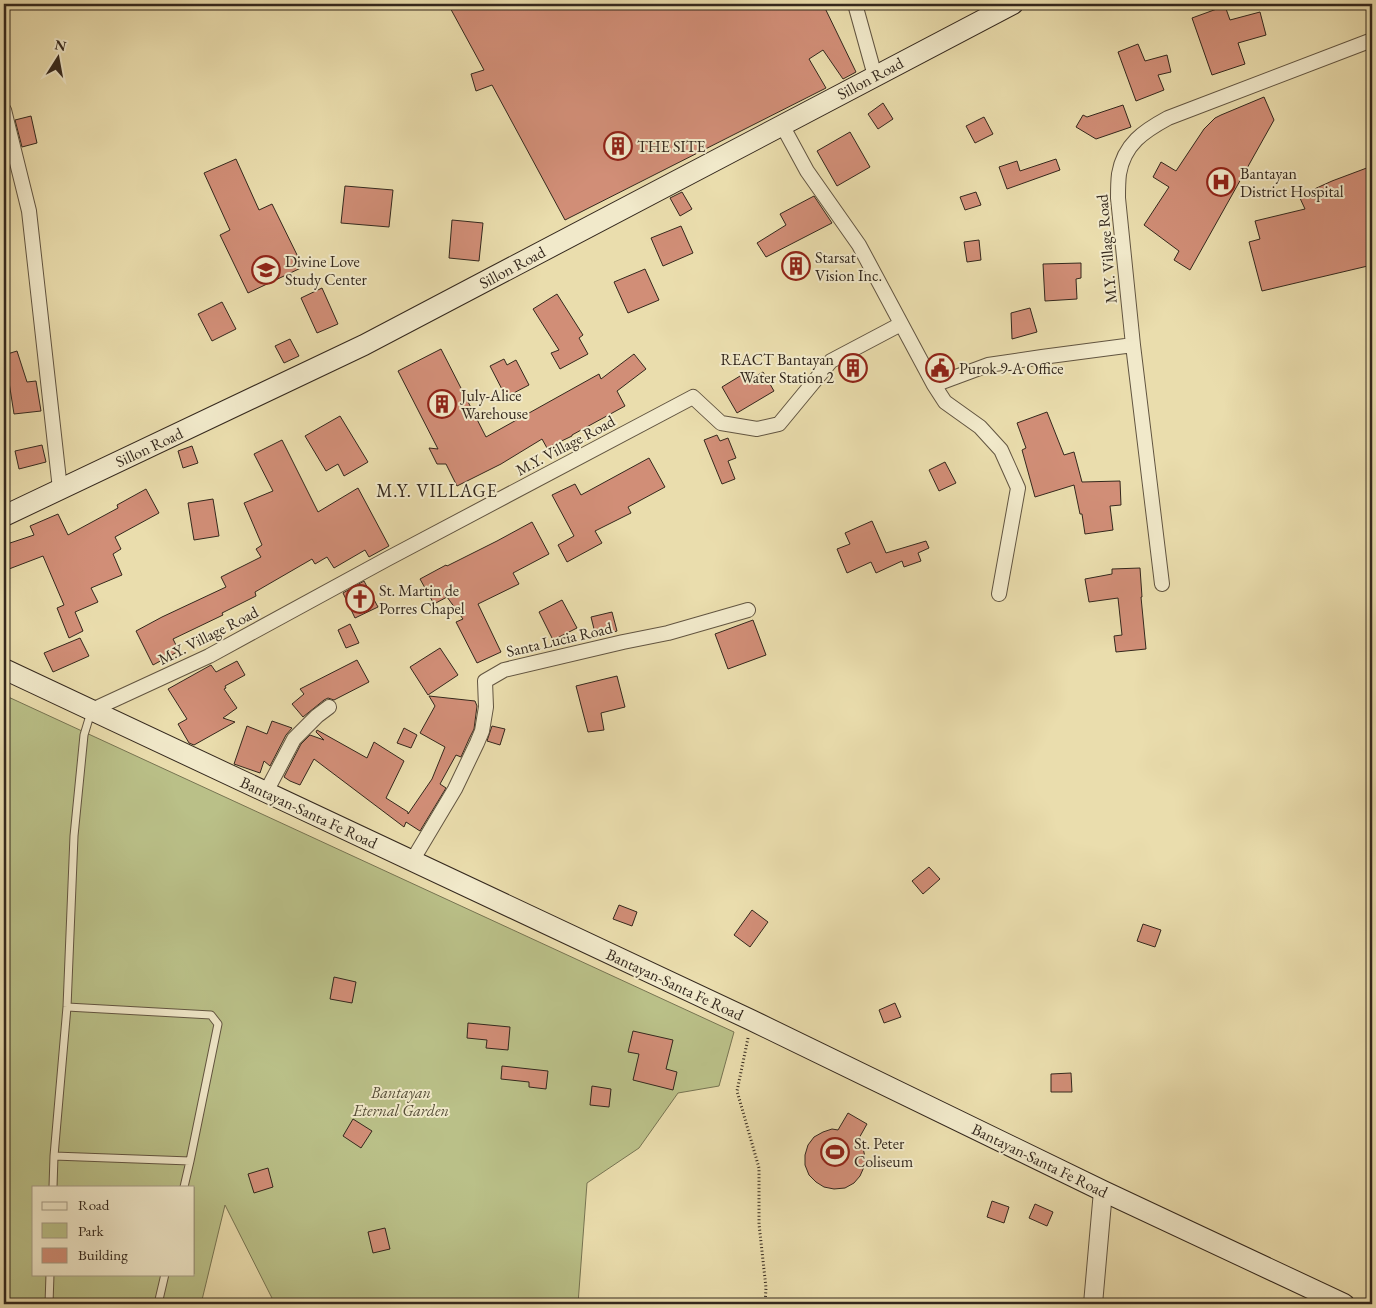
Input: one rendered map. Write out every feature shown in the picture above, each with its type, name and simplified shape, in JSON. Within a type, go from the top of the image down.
[{"type":"main road","name":"Sillon Road","points":[[4,516],[364,345],[1013,4]]},
{"type":"main road","name":"Bantayan-Santa Fe Road","points":[[4,669],[751,1020],[1103,1191],[1344,1304]]},
{"type":"street","points":[[855,4],[874,76]]},
{"type":"street","name":"M.Y. Village Road","points":[[1162,584],[1133,345],[1118,198],[1119,174],[1124,156],[1134,140],[1148,128],[1168,118],[1372,40]]},
{"type":"street","points":[[4,110],[29,210],[60,489]]},
{"type":"street","points":[[782,125],[807,171],[859,244],[934,385],[945,402],[980,427],[1001,450],[1018,488],[999,594]]},
{"type":"street","name":"M.Y. Village Road","points":[[92,710],[209,656],[693,397],[722,423],[757,429],[779,424],[832,361],[901,324]]},
{"type":"street","points":[[934,385],[988,366],[1133,345]]},
{"type":"street","name":"Santa Lucia Road","points":[[412,861],[455,789],[482,731],[486,707],[485,681],[504,670],[668,633],[748,610]]},
{"type":"street","points":[[266,792],[294,739],[329,707]]},
{"type":"street","points":[[1092,1304],[1103,1191]]},
{"type":"lane","points":[[53,1186],[67,1007],[74,836],[84,735],[92,710]]},
{"type":"lane","points":[[67,1007],[210,1015],[218,1024],[184,1186]]},
{"type":"lane","points":[[54,1156],[190,1161]]},
{"type":"lane","points":[[49,1304],[50,1276]]},
{"type":"lane","points":[[158,1304],[165,1276]]},
{"type":"path","points":[[751,1020],[737,1091],[759,1168],[759,1224],[766,1288],[765,1304]]},
{"type":"green space","name":"Bantayan Eternal Garden","points":[[4,695],[734,1032],[719,1086],[678,1093],[639,1148],[587,1183],[578,1304],[275,1304],[225,1205],[201,1304],[4,1304]]},
{"type":"building","name":"THE SITE","points":[[448,4],[823,4],[856,72],[843,79],[823,50],[809,59],[826,88],[565,220],[492,85],[476,91],[471,74],[484,70]]},
{"type":"building","points":[[1225,6],[1230,20],[1260,12],[1266,35],[1238,43],[1245,64],[1212,75],[1192,18]]},
{"type":"building","points":[[1138,44],[1145,61],[1167,55],[1171,72],[1158,75],[1164,90],[1136,101],[1118,52]]},
{"type":"building","name":"Bantayan District Hospital","points":[[1264,97],[1274,120],[1190,270],[1174,260],[1179,251],[1144,225],[1169,187],[1153,177],[1161,162],[1176,171],[1204,129],[1215,118]]},
{"type":"building","points":[[883,103],[893,119],[878,129],[868,114]]},
{"type":"building","points":[[1123,105],[1131,127],[1096,139],[1076,127],[1083,115],[1087,117]]},
{"type":"building","points":[[31,116],[37,143],[22,147],[15,120]]},
{"type":"building","points":[[984,117],[993,134],[975,143],[966,126]]},
{"type":"building","points":[[850,132],[870,167],[837,186],[817,151]]},
{"type":"building","points":[[236,159],[259,210],[272,204],[303,267],[248,293],[220,235],[230,230],[204,173]]},
{"type":"building","points":[[1056,159],[1060,170],[1007,189],[999,167],[1017,161],[1020,171]]},
{"type":"building","points":[[1372,166],[1372,265],[1262,291],[1249,242],[1260,239],[1255,221],[1305,209],[1299,196]]},
{"type":"building","points":[[345,186],[393,190],[389,227],[341,223]]},
{"type":"building","points":[[682,192],[692,209],[680,216],[670,198]]},
{"type":"building","points":[[976,192],[981,205],[965,210],[960,197]]},
{"type":"building","points":[[814,196],[832,223],[766,257],[757,243],[786,225],[780,214]]},
{"type":"building","points":[[452,220],[483,223],[479,261],[449,258]]},
{"type":"building","points":[[681,226],[693,253],[663,266],[651,238]]},
{"type":"building","points":[[979,240],[981,260],[967,262],[964,242]]},
{"type":"building","points":[[1081,263],[1081,278],[1076,279],[1077,299],[1045,301],[1043,264]]},
{"type":"building","points":[[645,269],[659,300],[628,313],[614,282]]},
{"type":"building","points":[[322,288],[338,324],[317,333],[301,298]]},
{"type":"building","points":[[557,294],[583,335],[579,338],[588,354],[560,369],[551,353],[559,350],[533,309]]},
{"type":"building","points":[[222,302],[236,329],[212,341],[198,314]]},
{"type":"building","points":[[1030,308],[1037,332],[1012,339],[1011,313]]},
{"type":"building","points":[[290,339],[299,356],[284,363],[275,346]]},
{"type":"building","points":[[441,349],[486,437],[599,374],[601,379],[634,354],[646,369],[617,391],[625,406],[547,448],[542,439],[501,464],[457,486],[446,464],[437,464],[429,448],[438,449],[398,371]]},
{"type":"building","points":[[17,351],[27,382],[36,381],[41,411],[14,414],[9,382],[4,384],[4,355]]},
{"type":"building","name":"REACT Bantayan Water Station 2","points":[[856,358],[865,375],[852,382],[843,365]]},
{"type":"building","points":[[504,359],[507,365],[516,360],[529,385],[506,397],[490,366]]},
{"type":"building","points":[[763,372],[774,391],[737,413],[722,387],[745,373],[749,380]]},
{"type":"building","points":[[1047,412],[1064,455],[1074,452],[1082,482],[1120,481],[1121,505],[1110,506],[1113,530],[1085,534],[1074,485],[1035,497],[1022,450],[1026,448],[1017,423]]},
{"type":"building","points":[[340,416],[368,462],[344,476],[338,464],[326,471],[305,436]]},
{"type":"building","points":[[717,435],[720,441],[728,438],[736,458],[728,461],[735,479],[722,484],[704,440]]},
{"type":"building","points":[[282,440],[318,512],[358,488],[389,546],[369,557],[365,550],[334,568],[327,557],[315,564],[312,559],[255,592],[256,596],[222,613],[223,615],[173,639],[179,651],[153,665],[136,631],[226,587],[221,577],[261,557],[256,549],[262,545],[244,503],[273,491],[254,454]]},
{"type":"building","points":[[42,445],[46,462],[19,469],[15,451]]},
{"type":"building","points":[[192,446],[198,463],[183,468],[178,451]]},
{"type":"building","points":[[649,458],[665,487],[628,507],[631,513],[595,531],[602,543],[567,562],[558,545],[574,536],[552,495],[575,484],[581,495]]},
{"type":"building","points":[[945,462],[956,483],[939,491],[929,470]]},
{"type":"building","points":[[146,489],[159,513],[115,537],[121,549],[113,554],[122,575],[91,588],[98,602],[75,612],[83,631],[69,638],[57,608],[64,605],[43,556],[9,569],[4,554],[4,545],[34,535],[30,526],[58,514],[68,535],[118,508],[117,505]]},
{"type":"building","points":[[213,499],[219,536],[194,540],[188,503]]},
{"type":"building","points":[[872,521],[886,553],[926,541],[929,548],[918,553],[921,561],[904,567],[902,561],[876,573],[871,562],[847,573],[837,549],[850,544],[845,533]]},
{"type":"building","points":[[532,522],[549,554],[513,573],[519,584],[478,604],[501,652],[477,663],[456,622],[463,619],[447,597],[434,604],[420,579]]},
{"type":"building","points":[[1140,568],[1146,649],[1116,652],[1114,636],[1122,635],[1118,598],[1089,602],[1085,579],[1112,574],[1112,569]]},
{"type":"building","name":"St. Martin de Porres Chapel","points":[[364,581],[378,607],[355,618],[343,593]]},
{"type":"building","points":[[562,600],[577,628],[553,640],[539,612]]},
{"type":"building","points":[[612,612],[617,631],[596,637],[591,617]]},
{"type":"building","points":[[753,620],[766,655],[728,669],[715,634]]},
{"type":"building","points":[[350,624],[359,643],[346,648],[338,630]]},
{"type":"building","points":[[80,638],[89,656],[53,672],[44,653]]},
{"type":"building","points":[[440,648],[458,675],[428,695],[410,667]]},
{"type":"building","points":[[357,660],[369,682],[334,700],[328,698],[324,700],[303,717],[292,704],[304,694],[300,689]]},
{"type":"building","points":[[237,661],[245,675],[225,686],[226,688],[224,689],[237,708],[223,718],[235,722],[194,745],[189,743],[178,724],[187,719],[168,689],[211,665],[216,672]]},
{"type":"building","points":[[617,676],[625,707],[601,713],[604,730],[588,732],[576,686]]},
{"type":"building","points":[[429,696],[475,701],[477,706],[474,729],[461,757],[456,755],[440,784],[446,788],[420,831],[406,822],[404,827],[314,759],[300,785],[284,777],[301,744],[310,735],[324,740],[316,732],[317,730],[367,758],[374,742],[404,761],[386,798],[408,812],[408,814],[432,779],[445,747],[420,733],[435,706]]},
{"type":"building","points":[[272,721],[292,728],[286,735],[270,766],[264,761],[260,773],[234,764],[247,726],[267,734]]},
{"type":"building","points":[[492,726],[505,729],[500,745],[487,741]]},
{"type":"building","points":[[404,728],[417,735],[411,748],[397,743]]},
{"type":"building","points":[[929,867],[940,879],[923,894],[912,881]]},
{"type":"building","points":[[619,905],[637,912],[632,926],[613,919]]},
{"type":"building","points":[[752,910],[768,922],[750,947],[734,935]]},
{"type":"building","points":[[1143,924],[1161,930],[1155,947],[1137,941]]},
{"type":"building","points":[[334,977],[356,982],[352,1003],[330,999]]},
{"type":"building","points":[[895,1003],[901,1017],[884,1023],[879,1010]]},
{"type":"building","points":[[468,1023],[510,1027],[508,1050],[486,1048],[487,1040],[467,1038]]},
{"type":"building","points":[[633,1031],[673,1040],[666,1069],[677,1072],[673,1090],[633,1080],[639,1054],[628,1052]]},
{"type":"building","points":[[502,1066],[548,1071],[546,1089],[529,1087],[529,1082],[501,1079]]},
{"type":"building","points":[[1071,1073],[1072,1092],[1051,1092],[1051,1074]]},
{"type":"building","points":[[592,1086],[611,1089],[609,1107],[590,1105]]},
{"type":"building","name":"St. Peter Coliseum","points":[[848,1113],[867,1124],[858,1140],[863,1148],[865,1157],[864,1167],[854,1183],[845,1188],[834,1189],[824,1187],[809,1175],[805,1165],[808,1145],[814,1137],[823,1132],[832,1129],[838,1130]]},
{"type":"building","points":[[353,1119],[372,1131],[361,1148],[343,1136]]},
{"type":"building","points":[[268,1168],[273,1187],[254,1193],[248,1174]]},
{"type":"building","points":[[992,1201],[1009,1207],[1004,1223],[987,1217]]},
{"type":"building","points":[[1035,1204],[1053,1212],[1047,1226],[1029,1218]]},
{"type":"building","points":[[385,1228],[390,1249],[373,1253],[368,1232]]},
{"type":"place","name":"THE SITE","points":[[618,146]]},
{"type":"place","name":"Bantayan District Hospital","points":[[1221,182]]},
{"type":"place","name":"Starsat Vision Inc.","points":[[796,266]]},
{"type":"place","name":"Divine Love Study Center","points":[[266,270]]},
{"type":"place","name":"REACT Bantayan Water Station 2","points":[[853,368]]},
{"type":"place","name":"Purok 9-A Office","points":[[940,368]]},
{"type":"place","name":"July-Alice Warehouse","points":[[442,404]]},
{"type":"place","name":"St. Martin de Porres Chapel","points":[[360,599]]},
{"type":"place","name":"St. Peter Coliseum","points":[[835,1152]]},
{"type":"district","name":"M.Y. VILLAGE","points":[[437,491]]}]
